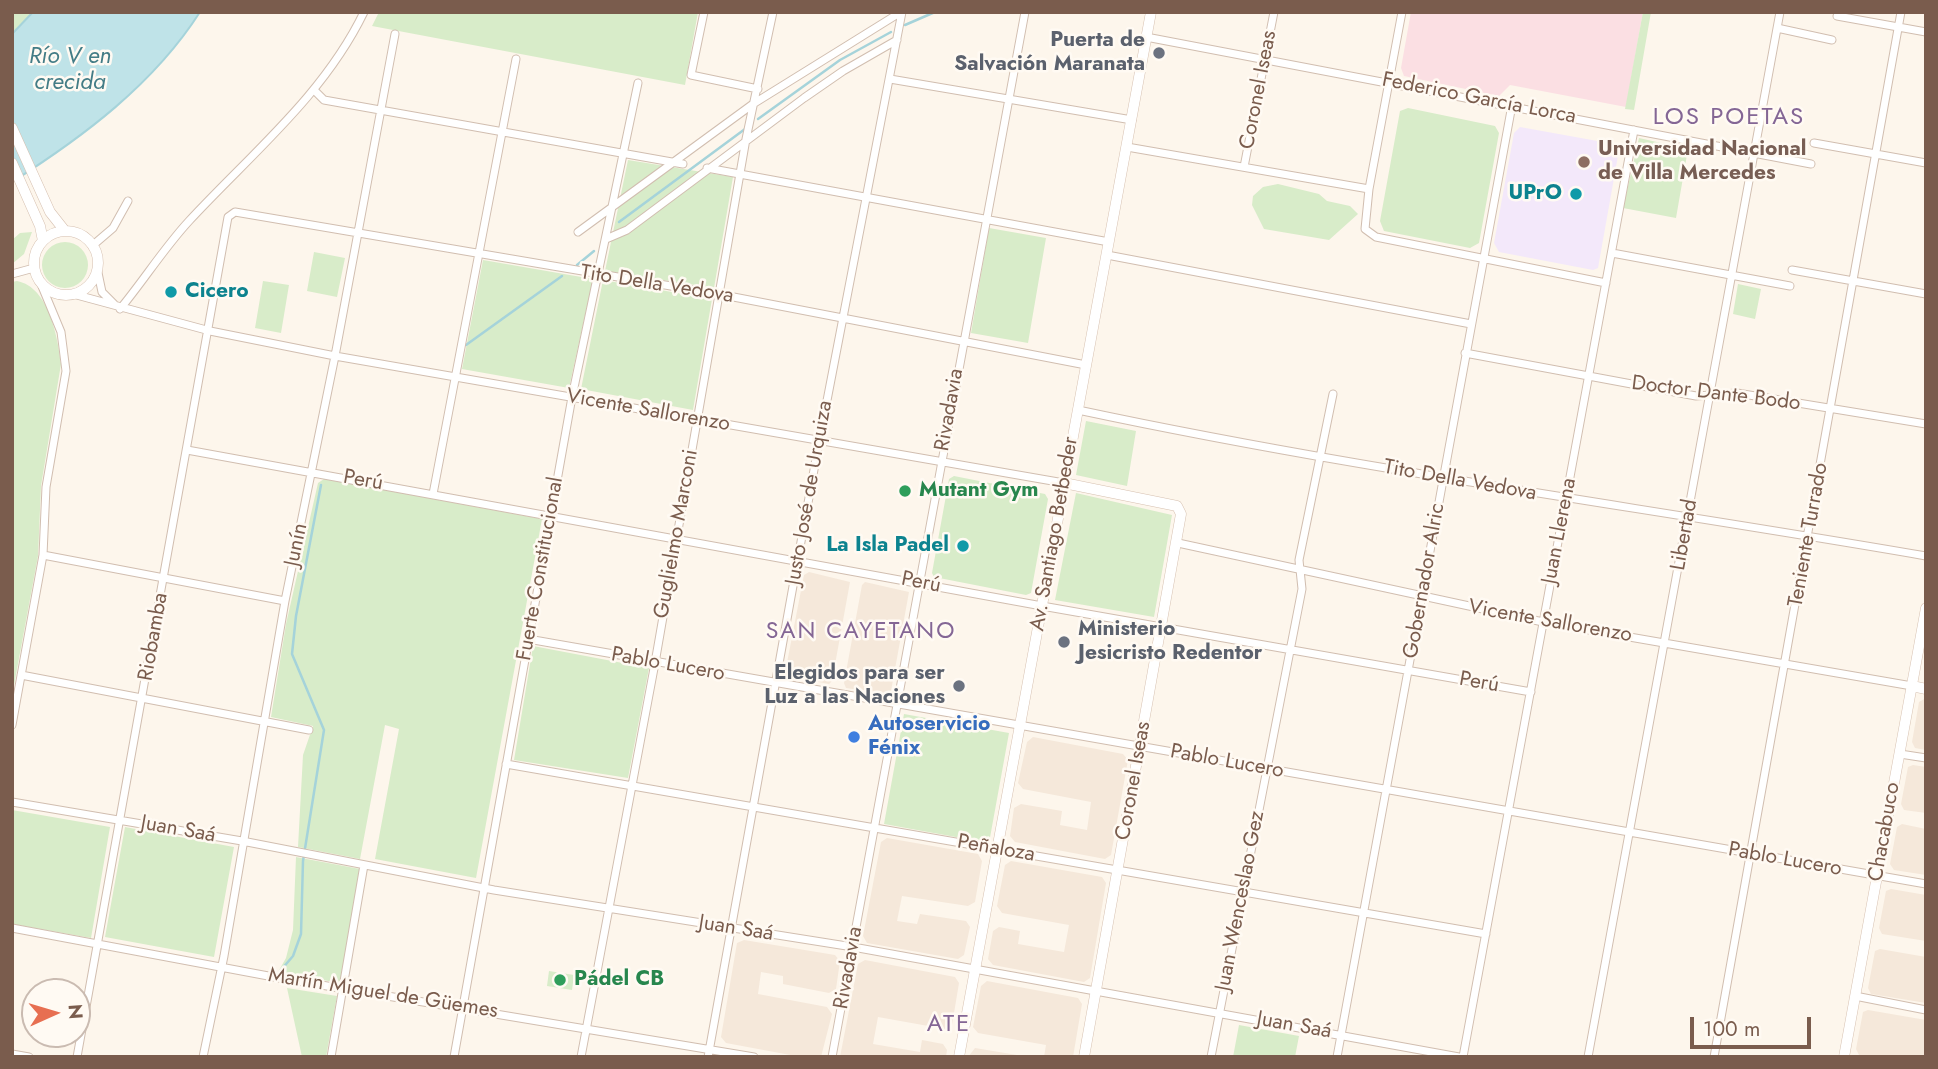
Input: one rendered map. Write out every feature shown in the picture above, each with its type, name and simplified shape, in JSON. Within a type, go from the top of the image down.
[{"type":"main road","name":"Av. Santiago Betbeder","points":[[959,1057],[1151,12]]},
{"type":"main road","points":[[12,128],[50,212],[65,231]]},
{"type":"main road","points":[[12,163],[36,217],[43,241]]},
{"type":"main road","points":[[65,231],[79,234],[92,246],[97,268],[92,282],[73,294],[58,293],[41,284],[34,268],[36,253],[43,241],[65,231]]},
{"type":"main road","name":"Vicente Sallorenzo","points":[[1064,483],[1177,506]]},
{"type":"main road","name":"Coronel Iseas","points":[[1084,1057],[1178,543],[1181,514],[1177,506]]},
{"type":"main road","name":"Chacabuco","points":[[1844,1057],[1926,608]]},
{"type":"main road","name":"Vicente Sallorenzo","points":[[1912,686],[1926,688]]},
{"type":"street","points":[[97,268],[103,292],[120,309],[187,223],[314,90],[344,51],[364,12]]},
{"type":"street","points":[[704,12],[691,75],[758,89]]},
{"type":"street","name":"Guglielmo Marconi","points":[[581,1057],[655,663],[739,174],[773,12]]},
{"type":"street","points":[[578,232],[753,104],[901,12]]},
{"type":"street","name":"Justo José de Urquiza","points":[[709,1053],[819,442],[901,12]]},
{"type":"street","name":"Rivadavia","points":[[832,1057],[921,582],[962,341],[1025,12]]},
{"type":"street","name":"Coronel Iseas","points":[[1244,167],[1274,12]]},
{"type":"street","points":[[1402,12],[1369,189],[1365,229],[1371,236],[1606,283]]},
{"type":"street","name":"Libertad","points":[[1587,1057],[1666,643],[1780,12]]},
{"type":"street","name":"Teniente Turrado","points":[[1714,1057],[1901,12]]},
{"type":"street","points":[[1837,16],[1926,32]]},
{"type":"street","points":[[1777,28],[1832,40]]},
{"type":"street","name":"Junín","points":[[203,1057],[222,967],[285,601],[335,356],[395,34]]},
{"type":"street","name":"Federico García Lorca","points":[[1146,37],[1811,164]]},
{"type":"street","points":[[606,239],[627,230],[746,139],[843,71],[897,40]]},
{"type":"street","points":[[433,494],[451,387],[457,377],[516,59]]},
{"type":"street","points":[[890,79],[1132,120]]},
{"type":"street","name":"Fuerte Constitucional","points":[[454,1057],[572,397],[638,83]]},
{"type":"street","points":[[314,90],[324,100],[683,164]]},
{"type":"street","name":"Gobernador Alric","points":[[1337,1057],[1512,105]]},
{"type":"street","name":"Juan Llerena","points":[[1461,1057],[1634,130]]},
{"type":"street","points":[[1814,143],[1926,163]]},
{"type":"street","points":[[1127,147],[1369,189]]},
{"type":"street","points":[[707,168],[1109,242]]},
{"type":"street","points":[[92,246],[113,228],[128,201]]},
{"type":"street","name":"Tito Della Vedova","points":[[228,217],[242,211],[599,276],[718,294],[1086,365]]},
{"type":"street","name":"Riobamba","points":[[77,1057],[210,331],[228,217]]},
{"type":"street","points":[[1612,253],[1790,286]]},
{"type":"street","points":[[1107,255],[1471,324]]},
{"type":"street","points":[[12,274],[34,268]]},
{"type":"street","points":[[1792,270],[1926,294]]},
{"type":"street","points":[[12,725],[43,555],[46,487],[66,371],[61,332],[41,284]]},
{"type":"street","name":"Vicente Sallorenzo","points":[[73,294],[99,299],[120,309],[210,331],[335,356],[1064,483]]},
{"type":"street","name":"Doctor Dante Bodo","points":[[1465,353],[1709,397],[1737,393],[1926,424]]},
{"type":"street","name":"Juan Wenceslao Gez","points":[[1211,1057],[1302,589],[1300,560],[1333,394]]},
{"type":"street","name":"Tito Della Vedova","points":[[1078,410],[1320,457],[1566,500],[1689,517],[1926,556]]},
{"type":"street","name":"Perú","points":[[187,450],[1531,692]]},
{"type":"street","name":"Vicente Sallorenzo","points":[[1178,543],[1422,598],[1543,622],[1912,686]]},
{"type":"street","points":[[43,555],[285,601]]},
{"type":"street","name":"Pablo Lucero","points":[[528,639],[1926,884]]},
{"type":"street","points":[[21,676],[309,730]]},
{"type":"street","points":[[1900,754],[1926,758]]},
{"type":"street","name":"Peñaloza","points":[[506,764],[1486,934]]},
{"type":"street","name":"Juan Saá","points":[[12,802],[242,841],[483,888],[853,947],[1461,1057]]},
{"type":"street","points":[[331,1057],[363,865]]},
{"type":"street","name":"Martín Miguel de Güemes","points":[[12,928],[222,967],[587,1028],[709,1053],[754,1057]]},
{"type":"street","points":[[1855,996],[1926,1010]]},
{"type":"street","points":[[12,1054],[29,1057]]},
{"type":"shaded area","points":[[1411,12],[1643,12],[1626,107],[1510,85],[1499,96],[1404,76],[1401,68]]},
{"type":"shaded area","points":[[1520,127],[1614,144],[1619,150],[1598,268],[1593,270],[1499,252],[1494,243],[1514,133]]},
{"type":"shaded area","points":[[809,572],[850,582],[832,681],[829,684],[787,676],[785,673],[804,575]]},
{"type":"shaded area","points":[[865,582],[909,592],[891,691],[887,694],[846,688],[844,683],[862,585]]},
{"type":"shaded area","points":[[1926,698],[1926,750],[1915,748],[1912,742],[1919,702]]},
{"type":"shaded area","points":[[1033,737],[1123,754],[1128,760],[1111,855],[1105,859],[1015,842],[1010,836],[1014,808],[1021,804],[1062,811],[1060,825],[1087,830],[1091,802],[1023,789],[1018,783],[1027,742]]},
{"type":"shaded area","points":[[1908,767],[1926,767],[1926,813],[1904,810],[1901,804]]},
{"type":"shaded area","points":[[1902,824],[1926,829],[1926,875],[1894,870],[1890,864],[1897,827]]},
{"type":"shaded area","points":[[887,838],[978,854],[982,861],[975,902],[968,906],[902,896],[897,921],[917,924],[920,914],[966,921],[970,927],[964,955],[958,959],[867,943],[863,936],[881,842]]},
{"type":"shaded area","points":[[1011,861],[1102,877],[1106,883],[1090,978],[1084,982],[993,965],[988,959],[993,931],[999,927],[1020,931],[1018,944],[1064,952],[1069,925],[1002,913],[997,906],[1005,865]]},
{"type":"shaded area","points":[[1891,889],[1926,895],[1926,941],[1882,934],[1879,928],[1886,891]]},
{"type":"shaded area","points":[[744,940],[835,955],[840,961],[836,989],[829,993],[783,984],[783,976],[761,972],[758,994],[827,1007],[832,1014],[821,1057],[801,1057],[726,1043],[721,1037],[737,943]]},
{"type":"shaded area","points":[[1880,949],[1926,957],[1926,1003],[1871,994],[1868,988],[1875,951]]},
{"type":"shaded area","points":[[865,960],[955,977],[959,983],[952,1025],[945,1029],[878,1017],[873,1044],[920,1052],[922,1040],[943,1044],[947,1050],[946,1057],[840,1057],[858,964]]},
{"type":"shaded area","points":[[987,981],[1078,998],[1082,1004],[1073,1057],[1044,1057],[1046,1045],[978,1033],[973,1027],[981,986]]},
{"type":"shaded area","points":[[1868,1010],[1926,1020],[1926,1057],[1859,1055],[1856,1049],[1863,1012]]},
{"type":"shaded area","points":[[975,1048],[1017,1055],[1017,1057],[968,1057]]},
{"type":"green space","points":[[12,12],[33,12],[12,34]]},
{"type":"green space","points":[[379,12],[698,12],[685,85],[372,26]]},
{"type":"green space","points":[[1643,12],[1651,12],[1634,110],[1625,109]]},
{"type":"green space","points":[[1408,108],[1495,126],[1499,133],[1479,243],[1470,248],[1384,231],[1380,221],[1400,111]]},
{"type":"green space","points":[[1639,138],[1688,149],[1676,218],[1623,208]]},
{"type":"green space","points":[[628,160],[733,177],[714,288],[605,271]]},
{"type":"green space","points":[[1278,184],[1319,194],[1327,201],[1350,206],[1358,214],[1329,240],[1264,229],[1252,205],[1253,196],[1263,187]]},
{"type":"green space","points":[[989,228],[1046,238],[1028,343],[971,333]]},
{"type":"green space","points":[[32,232],[24,254],[12,264],[12,240],[20,233]]},
{"type":"green space","points":[[65,242],[82,248],[88,265],[82,282],[65,288],[48,282],[42,265],[48,248]]},
{"type":"green space","points":[[314,252],[345,258],[337,297],[307,291]]},
{"type":"green space","points":[[483,260],[593,279],[569,388],[462,369]]},
{"type":"green space","points":[[603,280],[712,299],[693,410],[581,389]]},
{"type":"green space","points":[[263,281],[289,285],[281,333],[255,328]]},
{"type":"green space","points":[[12,282],[28,285],[44,303],[54,328],[61,364],[41,486],[38,556],[12,696]]},
{"type":"green space","points":[[1738,284],[1761,289],[1755,319],[1733,314]]},
{"type":"green space","points":[[1086,421],[1136,431],[1127,486],[1076,475]]},
{"type":"green space","name":"La Isla Padel","points":[[954,476],[1045,494],[1048,499],[1031,593],[1026,595],[934,577],[932,573],[949,479]]},
{"type":"green space","points":[[324,479],[542,519],[476,878],[375,859],[399,729],[385,725],[360,859],[298,847],[303,755],[313,726],[271,717],[286,624],[318,483]]},
{"type":"green space","points":[[1076,493],[1172,515],[1154,617],[1055,600]]},
{"type":"green space","points":[[533,646],[649,668],[628,778],[514,760]]},
{"type":"green space","points":[[904,714],[1009,733],[989,843],[884,824]]},
{"type":"green space","points":[[12,810],[110,827],[91,938],[12,924]]},
{"type":"green space","points":[[125,827],[234,847],[214,957],[105,937]]},
{"type":"green space","points":[[296,857],[360,869],[340,983],[278,972],[286,958],[293,930]]},
{"type":"green space","name":"Pádel CB","points":[[549,971],[574,975],[572,990],[547,986]]},
{"type":"green space","points":[[287,988],[337,996],[326,1057],[302,1057]]},
{"type":"green space","points":[[1239,1025],[1299,1036],[1295,1057],[1233,1057]]},
{"type":"water","name":"Río V en crecida","points":[[33,12],[200,12],[182,38],[139,86],[65,147],[12,182],[12,34]]},
{"type":"waterway","points":[[905,25],[935,12]]},
{"type":"waterway","points":[[758,119],[840,60],[891,32]]},
{"type":"waterway","points":[[619,222],[745,129]]},
{"type":"waterway","points":[[577,265],[594,251]]},
{"type":"waterway","points":[[466,345],[562,276]]},
{"type":"waterway","points":[[281,970],[293,956],[301,934],[303,861],[324,730],[292,654],[296,616],[321,485]]},
{"type":"place","name":"Puerta de Salvación Maranata","points":[[1159,53]]},
{"type":"place","name":"Universidad Nacional de Villa Mercedes","points":[[1584,162]]},
{"type":"place","name":"UPrO","points":[[1576,194]]},
{"type":"place","name":"Cicero","points":[[171,292]]},
{"type":"place","name":"Mutant Gym","points":[[905,491]]},
{"type":"place","name":"La Isla Padel","points":[[963,546]]},
{"type":"place","name":"Ministerio Jesicristo Redentor","points":[[1064,642]]},
{"type":"place","name":"Elegidos para ser Luz a las Naciones","points":[[959,686]]},
{"type":"place","name":"Autoservicio Fénix","points":[[854,737]]},
{"type":"place","name":"Pádel CB","points":[[560,980]]},
{"type":"district","name":"LOS POETAS","points":[[1729,118]]},
{"type":"district","name":"SAN CAYETANO","points":[[861,632]]},
{"type":"district","name":"ATE","points":[[949,1025]]}]
